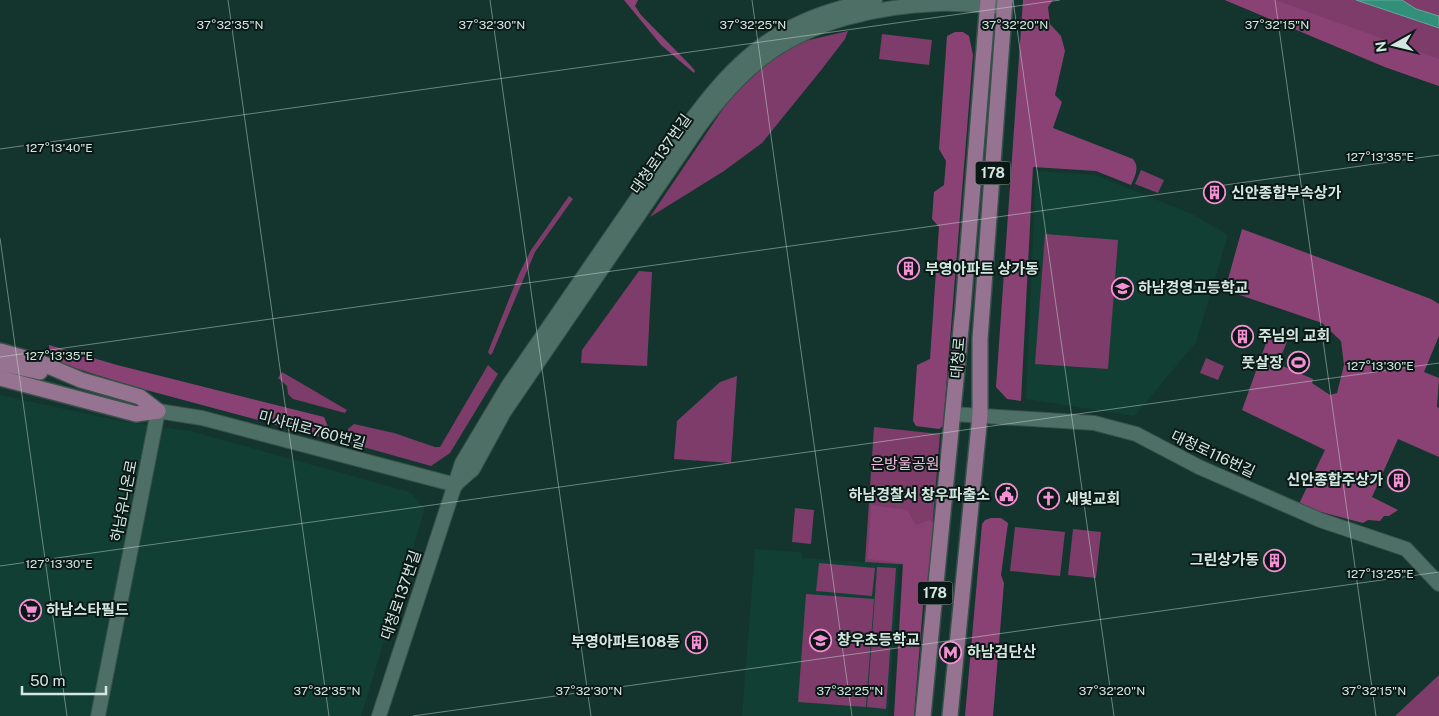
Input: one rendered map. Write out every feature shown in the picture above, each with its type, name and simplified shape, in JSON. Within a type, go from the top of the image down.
[{"type":"main road","name":"대청로137번길","points":[[379,716],[462,463],[486,420],[712,91],[749,55],[788,28],[813,17],[874,0]]},
{"type":"main road","name":"대청로","points":[[924,716],[953,414],[988,3]]},
{"type":"main road","name":"대청로137번길","points":[[456,485],[473,469],[504,412],[698,128],[727,91],[747,72],[789,40],[818,27],[849,17],[939,4],[1004,3]]},
{"type":"main road","name":"대청로","points":[[950,716],[980,415],[980,339],[1004,3]]},
{"type":"main road","points":[[0,351],[39,362],[81,380]]},
{"type":"main road","points":[[0,363],[81,380],[140,397],[158,411]]},
{"type":"main road","points":[[0,378],[136,414],[158,411]]},
{"type":"main road","name":"미사대로760번길","points":[[158,411],[202,418],[456,485]]},
{"type":"main road","name":"하남유니온로","points":[[98,716],[158,411]]},
{"type":"main road","name":"대청로116번길","points":[[953,414],[1094,422],[1136,434],[1199,467],[1320,520],[1406,549],[1439,584]]},
{"type":"shaded area","points":[[624,0],[638,0],[635,6],[641,15],[691,66],[695,71],[694,73],[661,45]]},
{"type":"shaded area","points":[[1023,0],[1053,0],[1048,7],[1050,24],[1061,36],[1065,51],[1055,95],[1062,102],[1053,128],[1133,159],[1136,169],[1131,185],[1096,171],[1033,167],[1021,401],[1007,399],[996,387]]},
{"type":"shaded area","points":[[1225,0],[1275,0],[1439,59],[1439,86],[1385,67]]},
{"type":"shaded area","points":[[1356,0],[1402,0],[1416,9],[1439,16],[1439,28]]},
{"type":"shaded area","points":[[955,32],[963,32],[969,36],[973,55],[943,426],[939,429],[916,426],[913,421],[917,365],[930,359],[939,227],[932,219],[934,192],[944,185],[946,161],[939,149],[947,36]]},
{"type":"shaded area","name":"하남경영고등학교","points":[[1036,171],[1095,175],[1192,214],[1228,235],[1196,342],[1134,416],[1026,399]]},
{"type":"shaded area","points":[[1242,229],[1431,299],[1439,304],[1439,336],[1424,372],[1439,378],[1437,407],[1439,408],[1439,457],[1398,439],[1372,497],[1398,510],[1389,516],[1384,516],[1380,521],[1368,520],[1363,523],[1298,506],[1325,450],[1242,410],[1270,332],[1288,339],[1278,364],[1313,379],[1312,383],[1330,395],[1337,393],[1344,365],[1341,341],[1322,323],[1225,290]]},
{"type":"shaded area","points":[[49,345],[117,365],[324,417],[329,429],[326,436],[321,437],[135,387],[50,360]]},
{"type":"shaded area","points":[[0,395],[120,421],[190,431],[410,492],[425,509],[361,716],[0,716]]},
{"type":"shaded area","points":[[871,505],[907,510],[916,525],[930,520],[935,524],[929,591],[923,605],[914,716],[894,716],[903,563],[868,559]]},
{"type":"shaded area","points":[[1001,518],[1008,523],[1001,575],[1004,583],[993,716],[965,716],[982,524],[985,520]]},
{"type":"shaded area","name":"창우초등학교","points":[[755,549],[801,552],[802,558],[899,564],[888,716],[742,716]]},
{"type":"green space","points":[[1225,0],[1439,0],[1439,86],[1385,67]]},
{"type":"green space","points":[[848,31],[845,39],[822,69],[762,143],[724,171],[650,217],[741,82],[792,44]]},
{"type":"green space","points":[[882,34],[932,40],[929,65],[879,59]]},
{"type":"green space","points":[[1141,170],[1164,180],[1158,193],[1135,184]]},
{"type":"green space","points":[[569,196],[573,199],[535,252],[490,355],[488,352],[519,274],[531,250]]},
{"type":"green space","points":[[1045,234],[1118,240],[1108,369],[1035,364]]},
{"type":"green space","points":[[639,271],[652,272],[647,366],[581,363],[582,350]]},
{"type":"green space","points":[[1206,358],[1224,366],[1218,380],[1200,373]]},
{"type":"green space","points":[[488,365],[498,374],[450,453],[431,466],[349,443],[348,429],[354,424],[394,433],[440,447]]},
{"type":"green space","points":[[282,372],[347,410],[345,413],[293,399],[288,394],[287,386],[278,378]]},
{"type":"green space","points":[[737,376],[731,463],[674,459],[677,421],[720,382]]},
{"type":"green space","name":"은방울공원","points":[[874,427],[940,434],[929,566],[865,562]]},
{"type":"green space","points":[[795,508],[814,510],[811,544],[792,542]]},
{"type":"green space","points":[[1015,527],[1065,532],[1060,576],[1010,571]]},
{"type":"green space","points":[[1073,529],[1101,532],[1096,578],[1068,575]]},
{"type":"green space","points":[[819,563],[875,568],[872,596],[816,591]]},
{"type":"green space","points":[[877,567],[896,568],[886,709],[867,707]]},
{"type":"green space","points":[[806,594],[874,599],[866,707],[798,702]]},
{"type":"green space","points":[[1439,675],[1439,716],[1395,716]]},
{"type":"place","name":"신안종합부속상가","points":[[1215,193]]},
{"type":"place","name":"부영아파트 상가동","points":[[909,269]]},
{"type":"place","name":"하남경영고등학교","points":[[1122,288]]},
{"type":"place","name":"주님의 교회","points":[[1242,336]]},
{"type":"place","name":"풋살장","points":[[1299,363]]},
{"type":"place","name":"신안종합주상가","points":[[1399,480]]},
{"type":"place","name":"하남경찰서 창우파출소","points":[[1006,495]]},
{"type":"place","name":"새빛교회","points":[[1049,499]]},
{"type":"place","name":"그린상가동","points":[[1275,560]]},
{"type":"place","name":"하남스타필드","points":[[30,610]]},
{"type":"place","name":"창우초등학교","points":[[821,640]]},
{"type":"place","name":"부영아파트108동","points":[[696,642]]},
{"type":"place","name":"하남검단산","points":[[951,652]]}]
